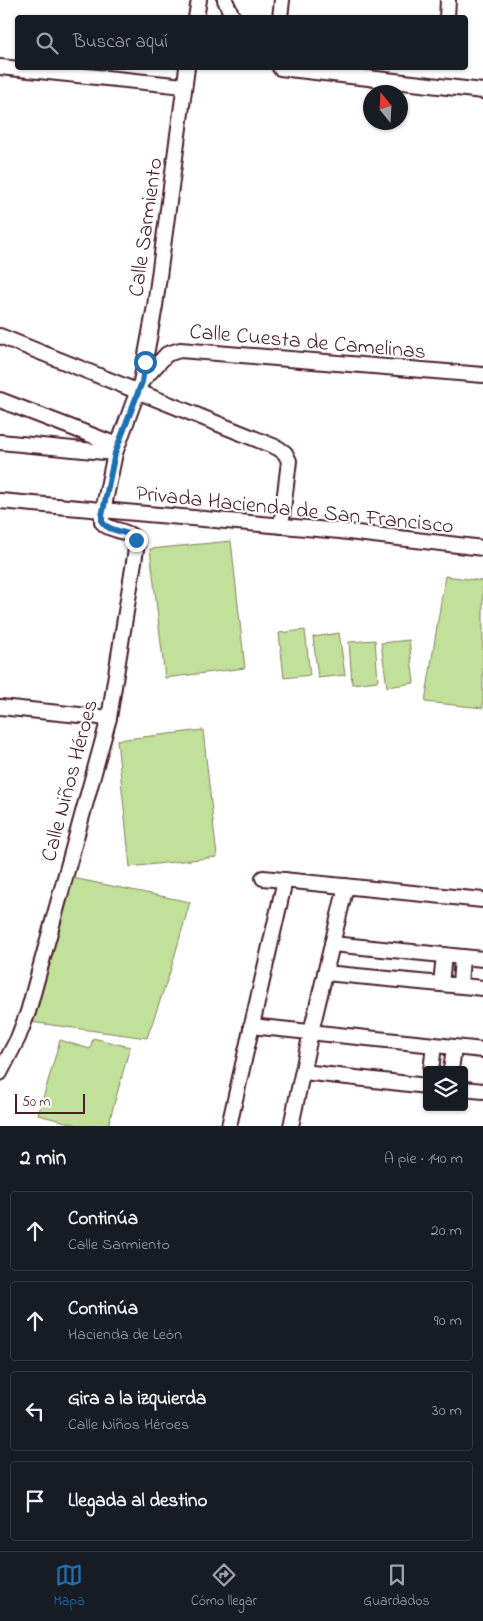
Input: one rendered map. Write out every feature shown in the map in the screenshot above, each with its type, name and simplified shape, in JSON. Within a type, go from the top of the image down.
[{"type":"street","points":[[196,15],[199,0]]},
{"type":"street","points":[[225,0],[232,15]]},
{"type":"street","points":[[280,15],[282,0]]},
{"type":"street","points":[[447,15],[448,0]]},
{"type":"street","points":[[0,67],[15,69]]},
{"type":"street","points":[[29,70],[184,86]]},
{"type":"street","name":"Calle Sarmiento","points":[[140,386],[154,306],[187,70]]},
{"type":"street","points":[[298,70],[483,91]]},
{"type":"street","points":[[0,336],[140,386],[278,448],[285,453],[289,461],[281,526]]},
{"type":"street","name":"Calle Cuesta de Camelinas","points":[[140,386],[167,354],[180,350],[483,376]]},
{"type":"street","points":[[103,511],[116,449],[140,386]]},
{"type":"street","points":[[0,400],[116,449]]},
{"type":"street","points":[[0,442],[116,449]]},
{"type":"street","name":"Privada Hacienda de San Francisco","points":[[0,501],[281,526],[483,548]]},
{"type":"street","name":"Calle Niños Héroes","points":[[0,1073],[18,1038],[28,1012],[108,718],[137,543],[130,534],[105,525],[102,522],[103,511]]},
{"type":"street","points":[[0,707],[108,718]]},
{"type":"street","points":[[263,878],[483,900]]},
{"type":"street","points":[[229,1126],[285,880]]},
{"type":"street","points":[[290,1126],[346,886]]},
{"type":"street","points":[[332,944],[483,959]]},
{"type":"street","points":[[440,984],[444,955]]},
{"type":"street","points":[[460,986],[462,957]]},
{"type":"street","points":[[325,972],[483,988]]},
{"type":"street","points":[[251,1026],[483,1050]]},
{"type":"street","points":[[432,1066],[434,1046]]},
{"type":"street","points":[[452,1066],[454,1048]]},
{"type":"street","points":[[302,1072],[423,1086]]},
{"type":"street","points":[[468,1089],[483,1091]]},
{"type":"green space","points":[[231,541],[245,668],[165,678],[150,549]]},
{"type":"green space","points":[[445,576],[483,581],[483,708],[425,702]]},
{"type":"green space","points":[[305,630],[310,675],[284,678],[279,633]]},
{"type":"green space","points":[[339,633],[345,675],[318,678],[313,637]]},
{"type":"green space","points":[[375,640],[378,681],[352,684],[349,642]]},
{"type":"green space","points":[[409,640],[414,683],[387,687],[381,643]]},
{"type":"green space","points":[[203,730],[217,857],[130,867],[117,740]]},
{"type":"green space","points":[[68,877],[190,902],[170,972],[147,1038],[30,1022]]},
{"type":"green space","points":[[93,1038],[130,1047],[108,1126],[82,1126],[38,1115],[60,1040],[90,1049]]},
{"type":"route","points":[[136,540],[130,534],[108,528],[102,522],[102,516],[115,453],[142,382],[145,362]]}]
